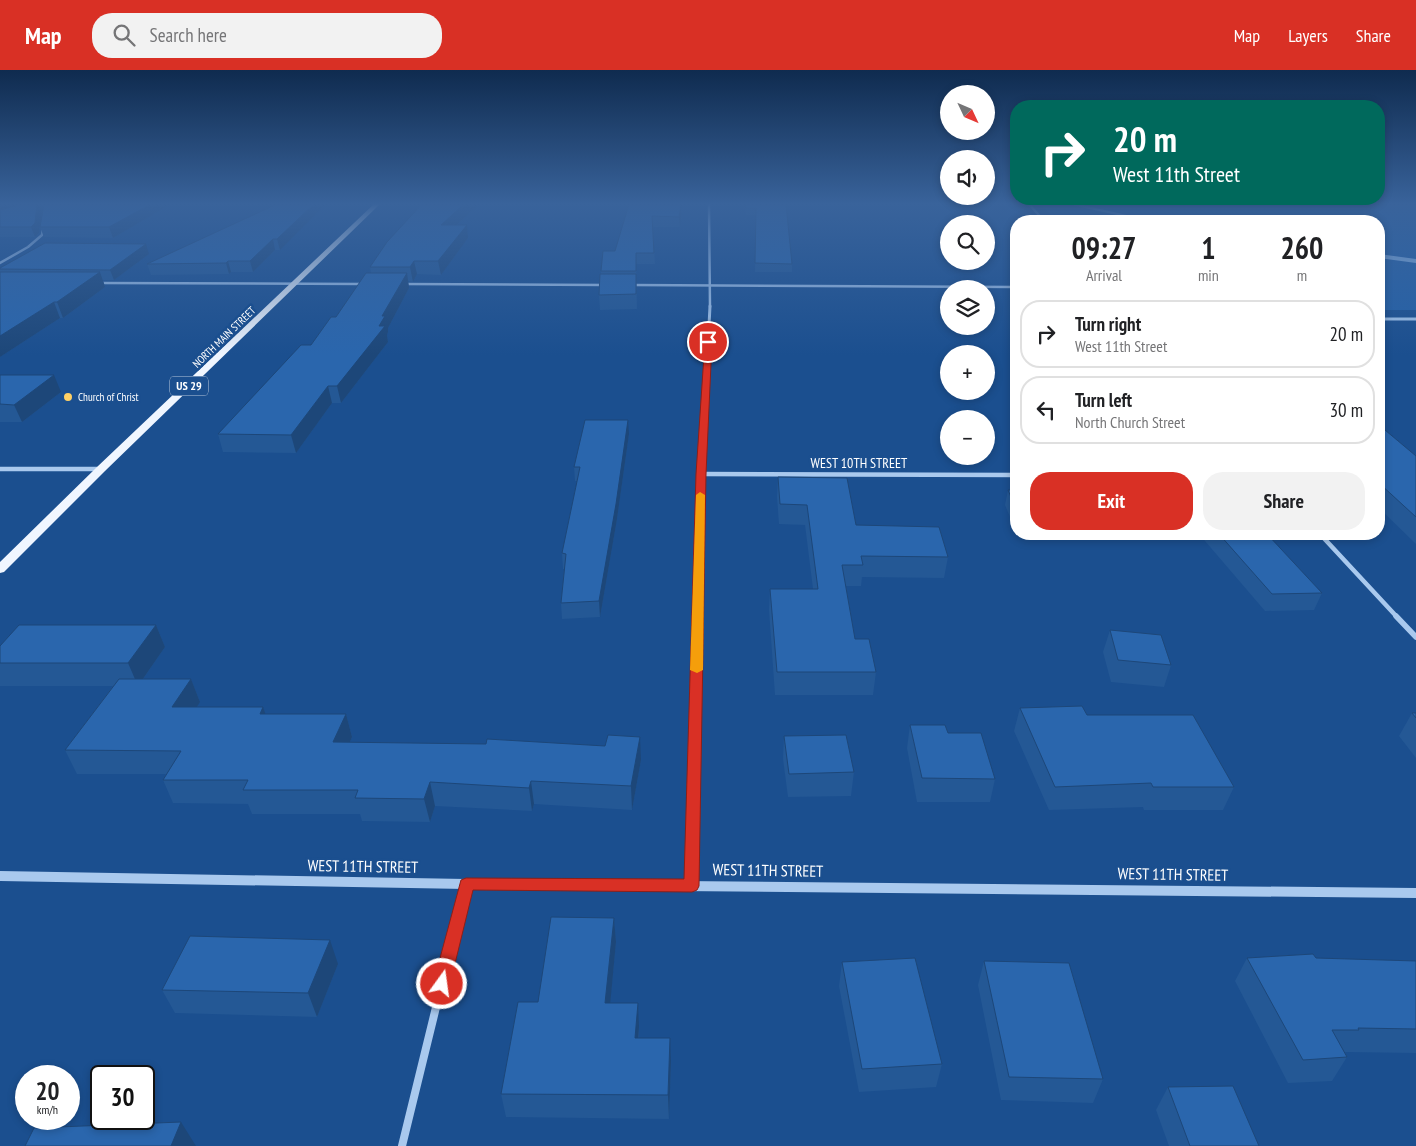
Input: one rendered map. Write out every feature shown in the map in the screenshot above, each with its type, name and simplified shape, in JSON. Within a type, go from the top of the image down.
[{"type":"main road","name":"NORTH MAIN STREET","points":[[0,569],[101,469],[327,254]]},
{"type":"street","points":[[0,263],[15,254]]},
{"type":"street","points":[[692,886],[701,474],[711,285],[711,254]]},
{"type":"street","points":[[89,283],[364,284]]},
{"type":"street","points":[[404,284],[612,285]]},
{"type":"street","points":[[632,285],[1010,287]]},
{"type":"street","points":[[1385,319],[1416,319]]},
{"type":"street","points":[[0,469],[101,469]]},
{"type":"street","name":"WEST 10TH STREET","points":[[701,474],[1010,475]]},
{"type":"street","points":[[1326,540],[1416,637]]},
{"type":"street","name":"WEST 11TH STREET","points":[[0,876],[466,884],[1416,893]]},
{"type":"street","points":[[402,1146],[466,884]]},
{"type":"shaded area","points":[[1385,254],[1416,254],[1416,310],[1385,310]]},
{"type":"building","points":[[25,254],[132,254],[110,270],[0,268]]},
{"type":"building","points":[[168,254],[257,254],[250,261],[147,264]]},
{"type":"building","points":[[379,254],[443,254],[438,261],[414,261],[410,267],[370,267]]},
{"type":"building","points":[[603,254],[636,254],[636,271],[601,271]]},
{"type":"building","points":[[755,254],[791,254],[792,264],[755,263]]},
{"type":"building","points":[[0,272],[100,272],[57,302],[54,302],[0,336]]},
{"type":"building","points":[[366,273],[407,273],[382,316],[385,316],[379,326],[385,326],[337,386],[328,386],[291,435],[218,434],[301,345],[311,345],[331,317],[336,317]]},
{"type":"building","points":[[600,274],[636,274],[636,294],[599,295]]},
{"type":"building","points":[[0,375],[54,375],[14,405],[0,404]]},
{"type":"building","points":[[585,420],[628,420],[599,601],[561,603],[566,554],[562,553],[580,467],[574,467]]},
{"type":"building","points":[[1385,430],[1416,456],[1416,517],[1385,489]]},
{"type":"building","points":[[778,477],[847,478],[856,525],[939,527],[948,557],[861,556],[863,565],[842,565],[855,639],[869,639],[876,672],[777,672],[770,589],[818,589],[807,505],[780,504]]},
{"type":"building","points":[[1224,540],[1273,540],[1322,593],[1272,594]]},
{"type":"building","points":[[19,625],[156,625],[128,663],[0,663],[0,646]]},
{"type":"building","points":[[1110,630],[1161,635],[1171,665],[1118,660]]},
{"type":"building","points":[[119,679],[191,679],[172,707],[263,707],[260,714],[346,714],[333,742],[486,744],[487,739],[605,746],[608,735],[640,737],[631,786],[531,781],[529,788],[430,782],[424,799],[355,798],[358,790],[243,790],[248,780],[163,780],[181,751],[65,750]]},
{"type":"building","points":[[1082,706],[1087,715],[1193,715],[1234,787],[1153,787],[1151,783],[1055,787],[1020,708]]},
{"type":"building","points":[[910,725],[945,725],[948,733],[981,733],[995,779],[922,778]]},
{"type":"building","points":[[846,735],[854,772],[789,774],[784,736]]},
{"type":"building","points":[[551,917],[614,918],[605,1003],[638,1003],[635,1038],[670,1038],[668,1095],[501,1094],[518,1002],[538,1002]]},
{"type":"building","points":[[190,936],[330,940],[308,993],[162,990]]},
{"type":"building","points":[[1313,954],[1316,958],[1416,961],[1416,1029],[1358,1028],[1359,1030],[1332,1030],[1347,1057],[1303,1060],[1247,958]]},
{"type":"building","points":[[915,958],[942,1064],[862,1069],[842,962]]},
{"type":"building","points":[[984,961],[1069,963],[1103,1079],[1009,1077]]},
{"type":"building","points":[[1233,1086],[1259,1146],[1190,1146],[1168,1087]]},
{"type":"building","points":[[181,1122],[171,1146],[25,1146],[33,1130],[80,1130],[80,1126],[90,1126],[90,1130],[155,1130],[155,1123]]},
{"type":"waterway","points":[[1385,257],[1416,261]]},
{"type":"slow traffic","points":[[697,670],[700,495]]},
{"type":"place","name":"Church of Christ","points":[[68,397]]},
{"type":"route","points":[[442,984],[466,884],[692,886],[701,474],[708,342]]}]
